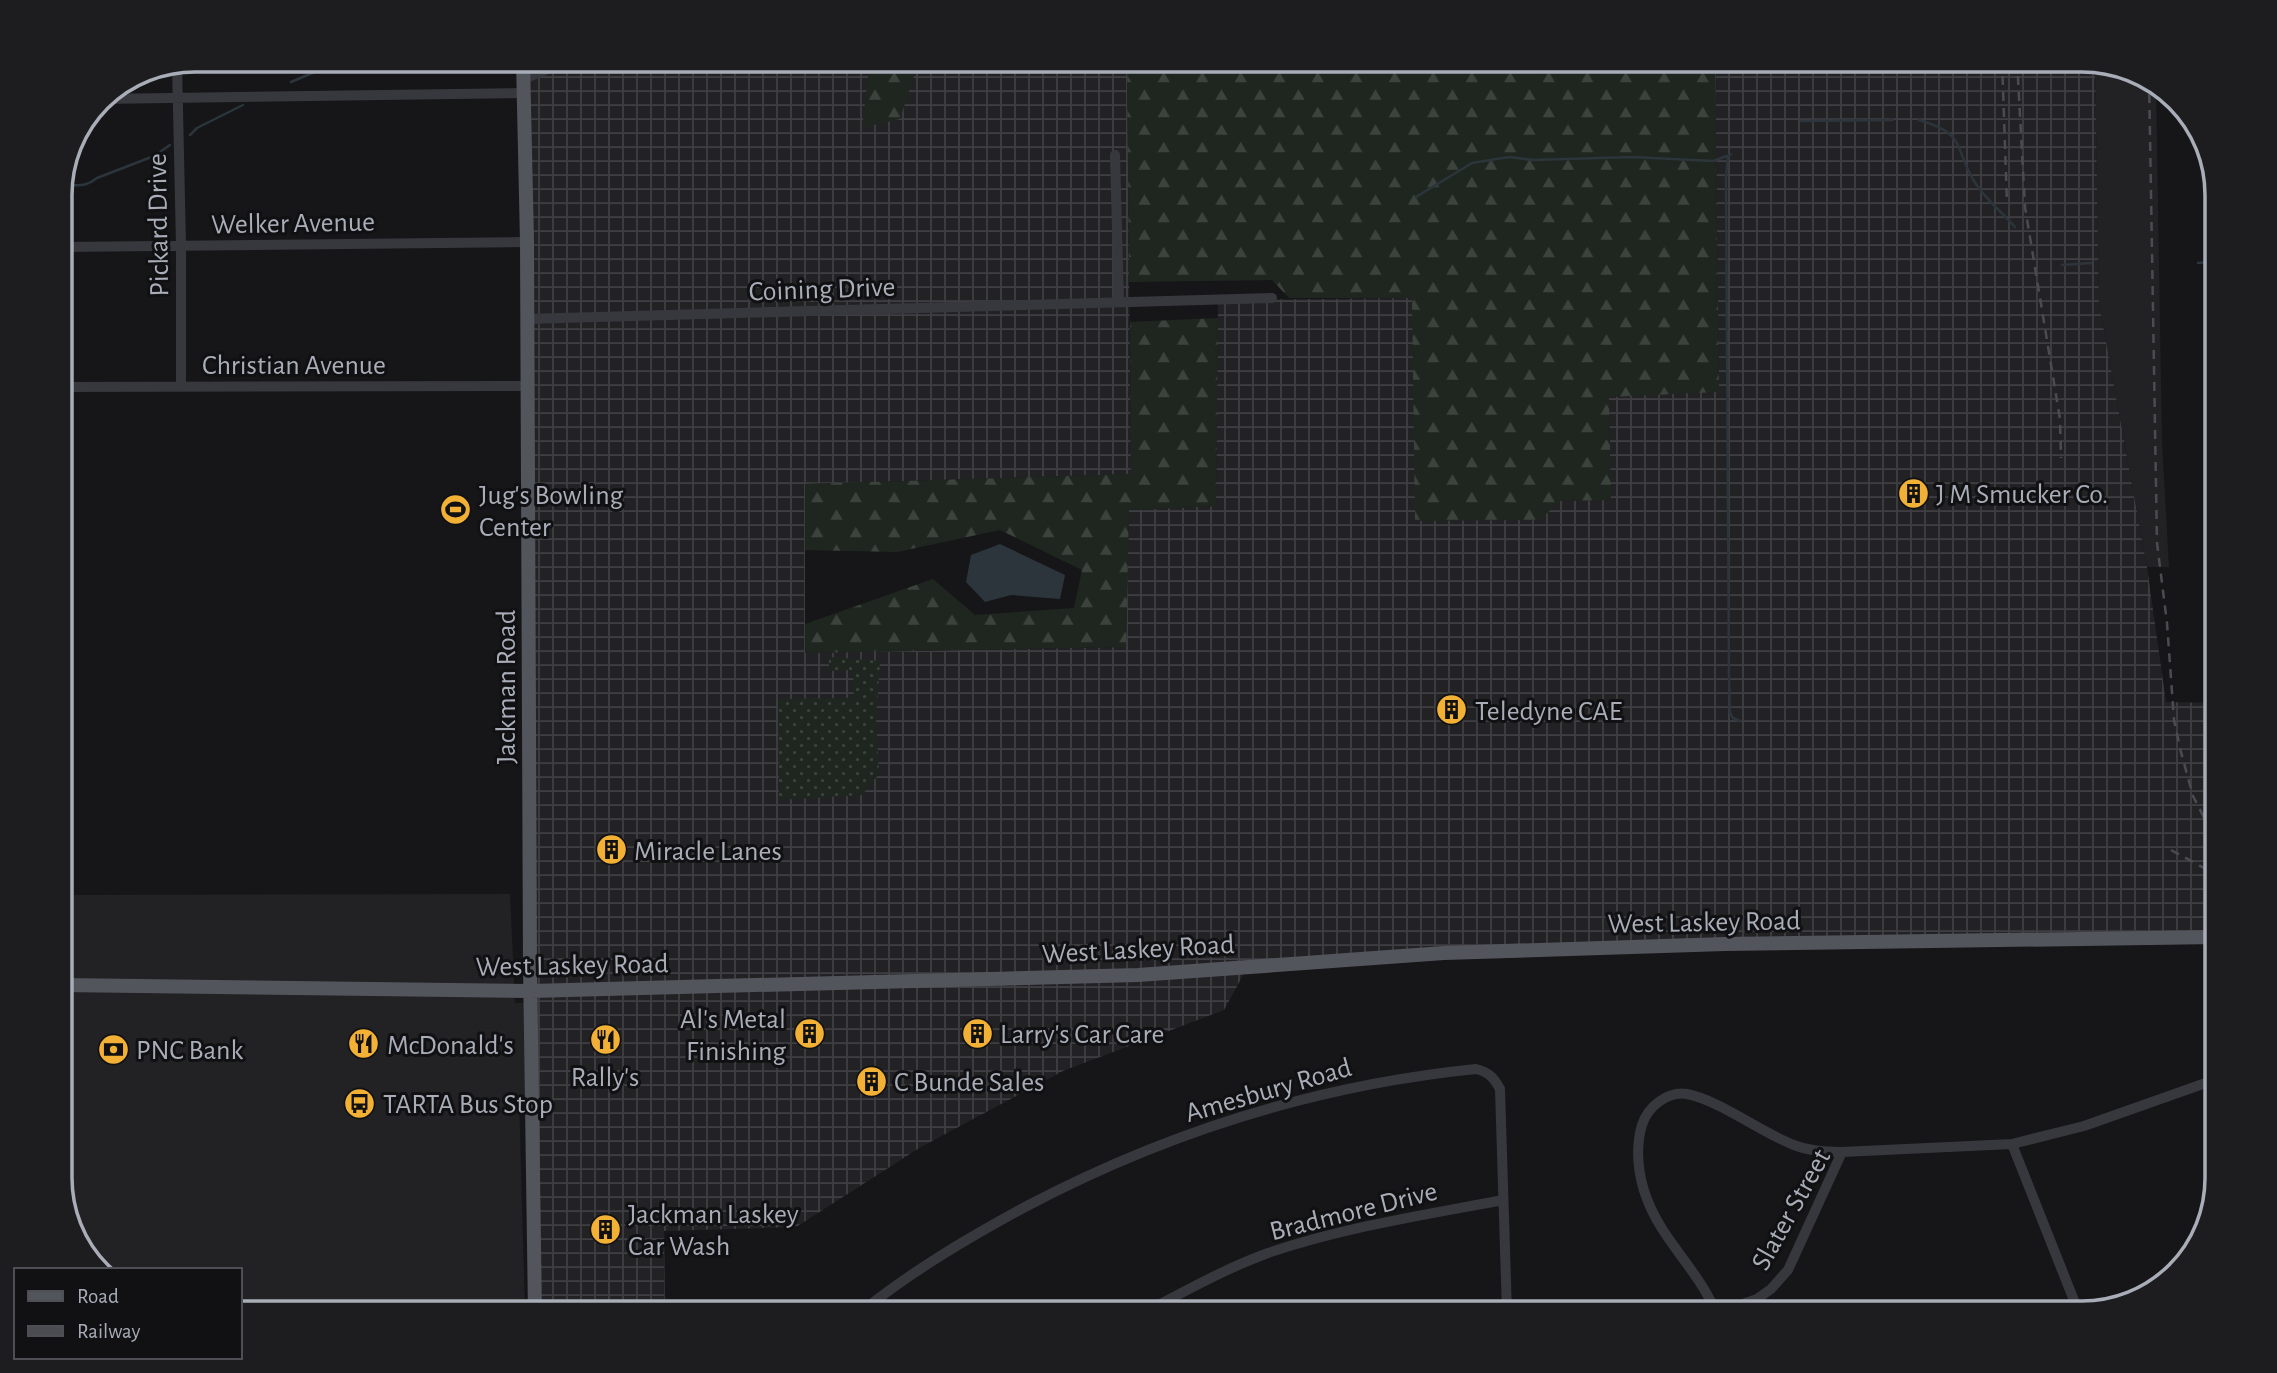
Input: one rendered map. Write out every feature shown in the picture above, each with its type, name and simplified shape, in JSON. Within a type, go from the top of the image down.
[{"type":"main road","name":"Jackman Road","points":[[523,72],[527,242],[535,1301]]},
{"type":"main road","name":"West Laskey Road","points":[[72,985],[531,991],[1138,975],[1444,953],[1725,944],[2205,937]]},
{"type":"street","points":[[118,99],[523,86],[548,72]]},
{"type":"street","name":"Pickard Drive","points":[[177,73],[181,387]]},
{"type":"street","points":[[1115,155],[1119,302]]},
{"type":"street","name":"Welker Avenue","points":[[72,247],[527,242]]},
{"type":"street","name":"Coining Drive","points":[[527,319],[1272,298]]},
{"type":"street","name":"Christian Avenue","points":[[72,387],[527,386]]},
{"type":"street","name":"Amesbury Road","points":[[878,1301],[926,1265],[990,1225],[1118,1161],[1247,1114],[1365,1085],[1476,1069],[1485,1071],[1495,1079],[1500,1089],[1507,1301]]},
{"type":"street","name":"Slater Street","points":[[1752,1301],[1778,1283],[1788,1270],[1842,1152],[2012,1144],[2084,1126],[2205,1083]]},
{"type":"street","points":[[1709,1301],[1654,1214],[1640,1178],[1639,1142],[1643,1121],[1651,1109],[1671,1095],[1687,1094],[1795,1145],[1825,1152],[1842,1152]]},
{"type":"street","points":[[2012,1144],[2077,1301]]},
{"type":"street","name":"Bradmore Drive","points":[[1168,1301],[1225,1271],[1335,1232],[1503,1200]]},
{"type":"shaded area","points":[[524,72],[1127,72],[1131,474],[805,484],[805,653],[1126,647],[1129,510],[1216,506],[1218,300],[1412,298],[1560,501],[1610,500],[1609,397],[1719,391],[1715,72],[2095,73],[2099,303],[2147,567],[2166,702],[2205,703],[2205,938],[1758,944],[1247,968],[1224,1010],[1063,1071],[921,1147],[796,1227],[664,1231],[665,1301],[535,1301]]},
{"type":"shaded area","points":[[2095,73],[2129,81],[2156,96],[2162,443],[2169,567],[2147,567],[2099,303]]},
{"type":"shaded area","points":[[1000,544],[1065,575],[1060,599],[1011,595],[985,602],[966,582],[971,555]]},
{"type":"shaded area","points":[[510,894],[515,1003],[659,999],[662,1093],[519,1095],[525,1301],[242,1301],[242,1268],[111,1268],[92,1247],[84,1233],[78,1218],[72,1186],[72,895]]},
{"type":"green space","points":[[869,72],[915,72],[900,119],[862,128]]},
{"type":"green space","points":[[1127,72],[1715,72],[1719,392],[1609,397],[1611,500],[1560,501],[1540,520],[1415,521],[1412,298],[1289,298],[1272,280],[1129,282]]},
{"type":"green space","points":[[1218,318],[1216,506],[1129,510],[1126,647],[805,653],[805,624],[933,579],[975,615],[1074,608],[1082,570],[1000,530],[897,552],[805,550],[805,484],[1131,474],[1130,322]]},
{"type":"green space","points":[[829,657],[880,661],[876,719],[879,774],[862,795],[779,800],[778,699],[854,698],[853,670],[829,671]]},
{"type":"waterway","points":[[291,82],[315,72]]},
{"type":"waterway","points":[[190,135],[197,128],[243,105]]},
{"type":"waterway","points":[[1801,121],[1893,120]]},
{"type":"waterway","points":[[1919,120],[1952,136],[1978,187],[2015,227]]},
{"type":"waterway","points":[[72,186],[84,185],[154,156],[170,145]]},
{"type":"waterway","points":[[1731,154],[1728,156],[1726,177],[1729,676],[1730,713],[1740,721]]},
{"type":"waterway","points":[[1416,197],[1472,163],[1509,157],[1533,160],[1633,157],[1713,161],[1727,156]]},
{"type":"waterway","points":[[2198,263],[2205,262]]},
{"type":"waterway","points":[[2062,265],[2091,263]]},
{"type":"railway","points":[[2002,72],[2007,204]]},
{"type":"railway","points":[[2018,72],[2025,207],[2060,419],[2061,458]]},
{"type":"railway","points":[[2149,92],[2157,543],[2167,623],[2174,720],[2193,796],[2205,820]]},
{"type":"railway","points":[[2171,850],[2205,868]]},
{"type":"place","name":"J M Smucker Co.","points":[[1913,493]]},
{"type":"place","name":"Jug's Bowling Center","points":[[456,510]]},
{"type":"place","name":"Teledyne CAE","points":[[1452,710]]},
{"type":"place","name":"Miracle Lanes","points":[[611,850]]},
{"type":"place","name":"Larry's Car Care","points":[[977,1033]]},
{"type":"place","name":"Al's Metal Finishing","points":[[809,1034]]},
{"type":"place","name":"Rally's","points":[[605,1039]]},
{"type":"place","name":"McDonald's","points":[[364,1044]]},
{"type":"place","name":"PNC Bank","points":[[113,1049]]},
{"type":"place","name":"C Bunde Sales","points":[[871,1081]]},
{"type":"place","name":"TARTA Bus Stop","points":[[360,1103]]},
{"type":"place","name":"Jackman Laskey Car Wash","points":[[605,1229]]}]
